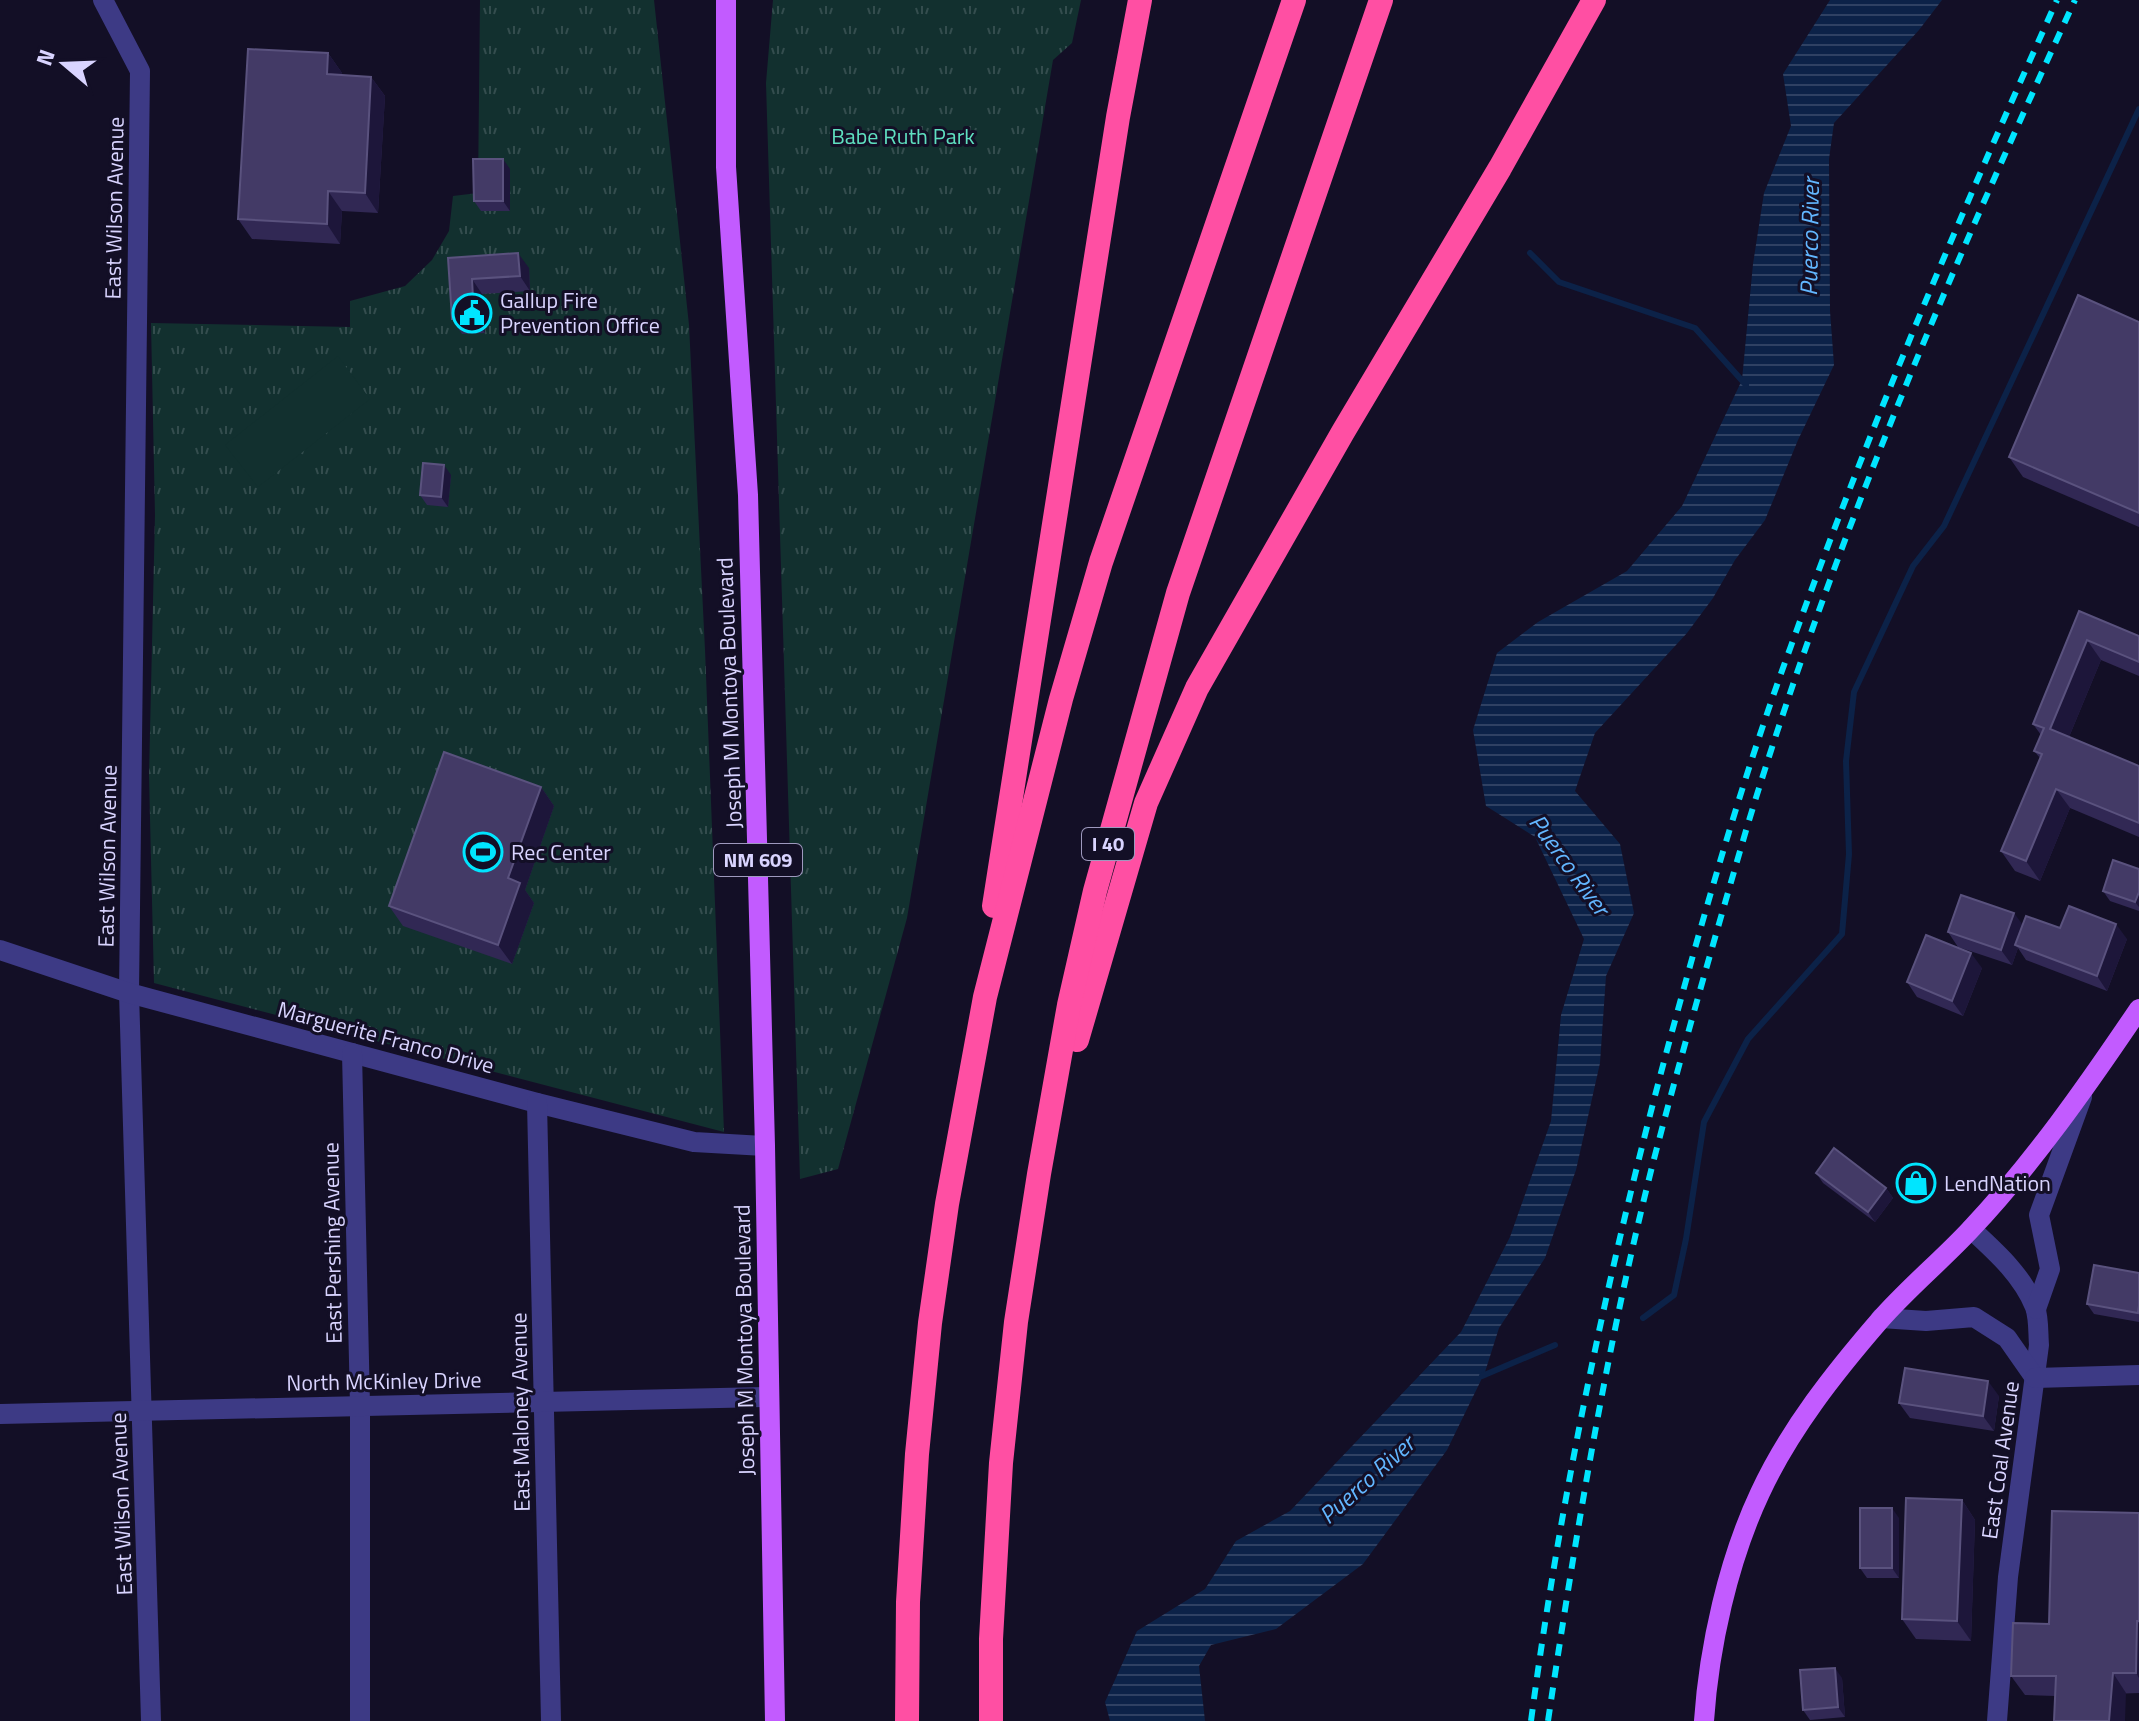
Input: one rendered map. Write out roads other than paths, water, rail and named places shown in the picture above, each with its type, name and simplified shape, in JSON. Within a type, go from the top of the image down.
[{"type":"highway","points":[[907,1721],[908,1602],[917,1454],[930,1323],[1113,148],[1140,0]]},
{"type":"highway","points":[[947,1204],[985,997],[1061,699],[1101,562],[1294,0]]},
{"type":"highway","name":"I 40","points":[[991,1721],[991,1639],[1001,1463],[1016,1322],[1069,1005],[1095,891],[1178,593],[1381,0]]},
{"type":"highway","points":[[1039,1174],[1146,803],[1197,688],[1343,432],[1500,168],[1594,0]]},
{"type":"main road","name":"Joseph M Montoya Boulevard","points":[[726,0],[726,167],[748,495],[765,1146],[775,1721]]},
{"type":"main road","points":[[1704,1721],[1706,1683],[1718,1622],[1737,1555],[1760,1493],[1804,1417],[1881,1318],[1971,1229],[2033,1156],[2085,1089],[2139,1009]]},
{"type":"street","name":"East Wilson Avenue","points":[[103,0],[140,71],[129,993],[151,1721]]},
{"type":"street","name":"Marguerite Franco Drive","points":[[0,950],[129,993],[537,1103],[694,1142],[765,1146]]},
{"type":"street","name":"East Pershing Avenue","points":[[352,1053],[360,1405],[360,1721]]},
{"type":"street","points":[[2036,1309],[2050,1269],[2039,1215],[2085,1089]]},
{"type":"street","name":"East Maloney Avenue","points":[[537,1103],[551,1721]]},
{"type":"street","name":"East Coal Avenue","points":[[1971,1229],[2003,1258],[2036,1309],[2039,1345],[2008,1577],[1997,1721]]},
{"type":"street","points":[[1881,1318],[1926,1321],[1974,1317],[2007,1338],[2035,1378],[2139,1375]]},
{"type":"street","name":"North McKinley Drive","points":[[0,1414],[768,1397]]},
{"type":"water","name":"Puerco River","points":[[1830,0],[1942,0],[1919,30],[1834,123],[1829,159],[1830,311],[1834,365],[1765,520],[1687,633],[1595,733],[1575,791],[1620,844],[1634,913],[1606,976],[1600,1063],[1576,1170],[1545,1258],[1499,1328],[1485,1372],[1447,1450],[1363,1564],[1276,1629],[1211,1645],[1199,1666],[1205,1721],[1110,1721],[1105,1702],[1137,1631],[1205,1589],[1236,1541],[1290,1511],[1461,1332],[1510,1237],[1551,1121],[1561,1015],[1584,939],[1535,837],[1486,806],[1473,730],[1497,653],[1538,622],[1627,571],[1682,506],[1742,380],[1753,264],[1764,193],[1791,126],[1783,74]]},
{"type":"waterway","points":[[1643,1318],[1674,1295],[1704,1122],[1748,1039],[1842,934],[1849,854],[1846,761],[1854,692],[1913,566],[1944,526],[2139,109]]},
{"type":"waterway","points":[[1530,253],[1559,282],[1695,328],[1746,385]]},
{"type":"waterway","points":[[1482,1376],[1555,1345]]},
{"type":"railway","points":[[1531,1721],[1573,1459],[1609,1286],[1650,1114],[1728,836],[1774,693],[1852,482],[1951,240],[2057,0]]},
{"type":"railway","points":[[1548,1721],[1581,1509],[1637,1228],[1747,827],[1817,616],[1856,511],[1939,305],[2075,0]]},
{"type":"place","name":"Gallup Fire Prevention Office","points":[[472,313]]},
{"type":"place","name":"Rec Center","points":[[483,852]]},
{"type":"place","name":"LendNation","points":[[1916,1183]]},
{"type":"park label","name":"Babe Ruth Park","points":[[903,136]]}]
